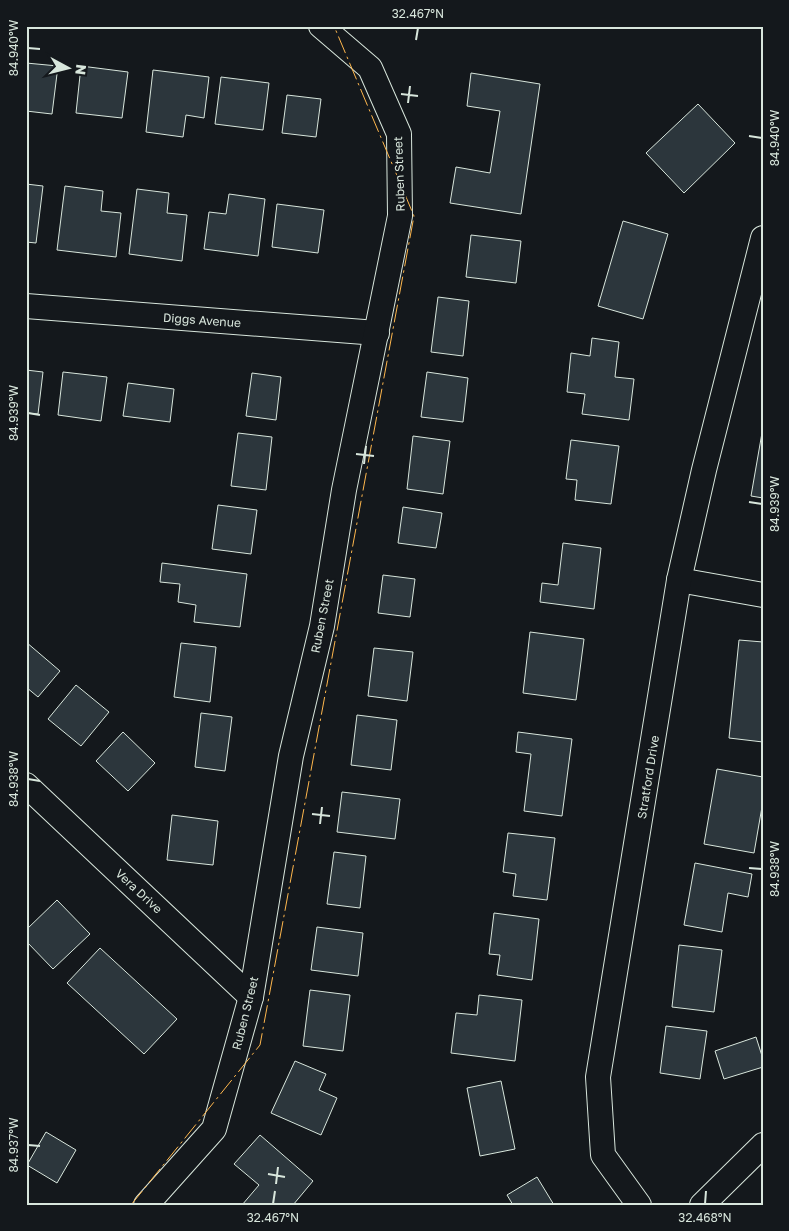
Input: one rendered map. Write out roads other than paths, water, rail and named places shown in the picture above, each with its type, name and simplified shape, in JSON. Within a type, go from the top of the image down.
[{"type":"street","name":"Ruben Street","points":[[146,1205],[214,1130],[251,996],[292,756],[322,626],[344,490],[378,333],[400,216],[399,134],[370,68],[321,26]]},
{"type":"street","name":"Stratford Drive","points":[[639,1205],[603,1155],[598,1077],[679,580],[763,238]]},
{"type":"street","name":"Diggs Avenue","points":[[26,306],[378,333]]},
{"type":"street","points":[[679,580],[763,595]]},
{"type":"street","name":"Vera Drive","points":[[26,785],[251,996]]},
{"type":"street","points":[[702,1205],[763,1145]]}]
